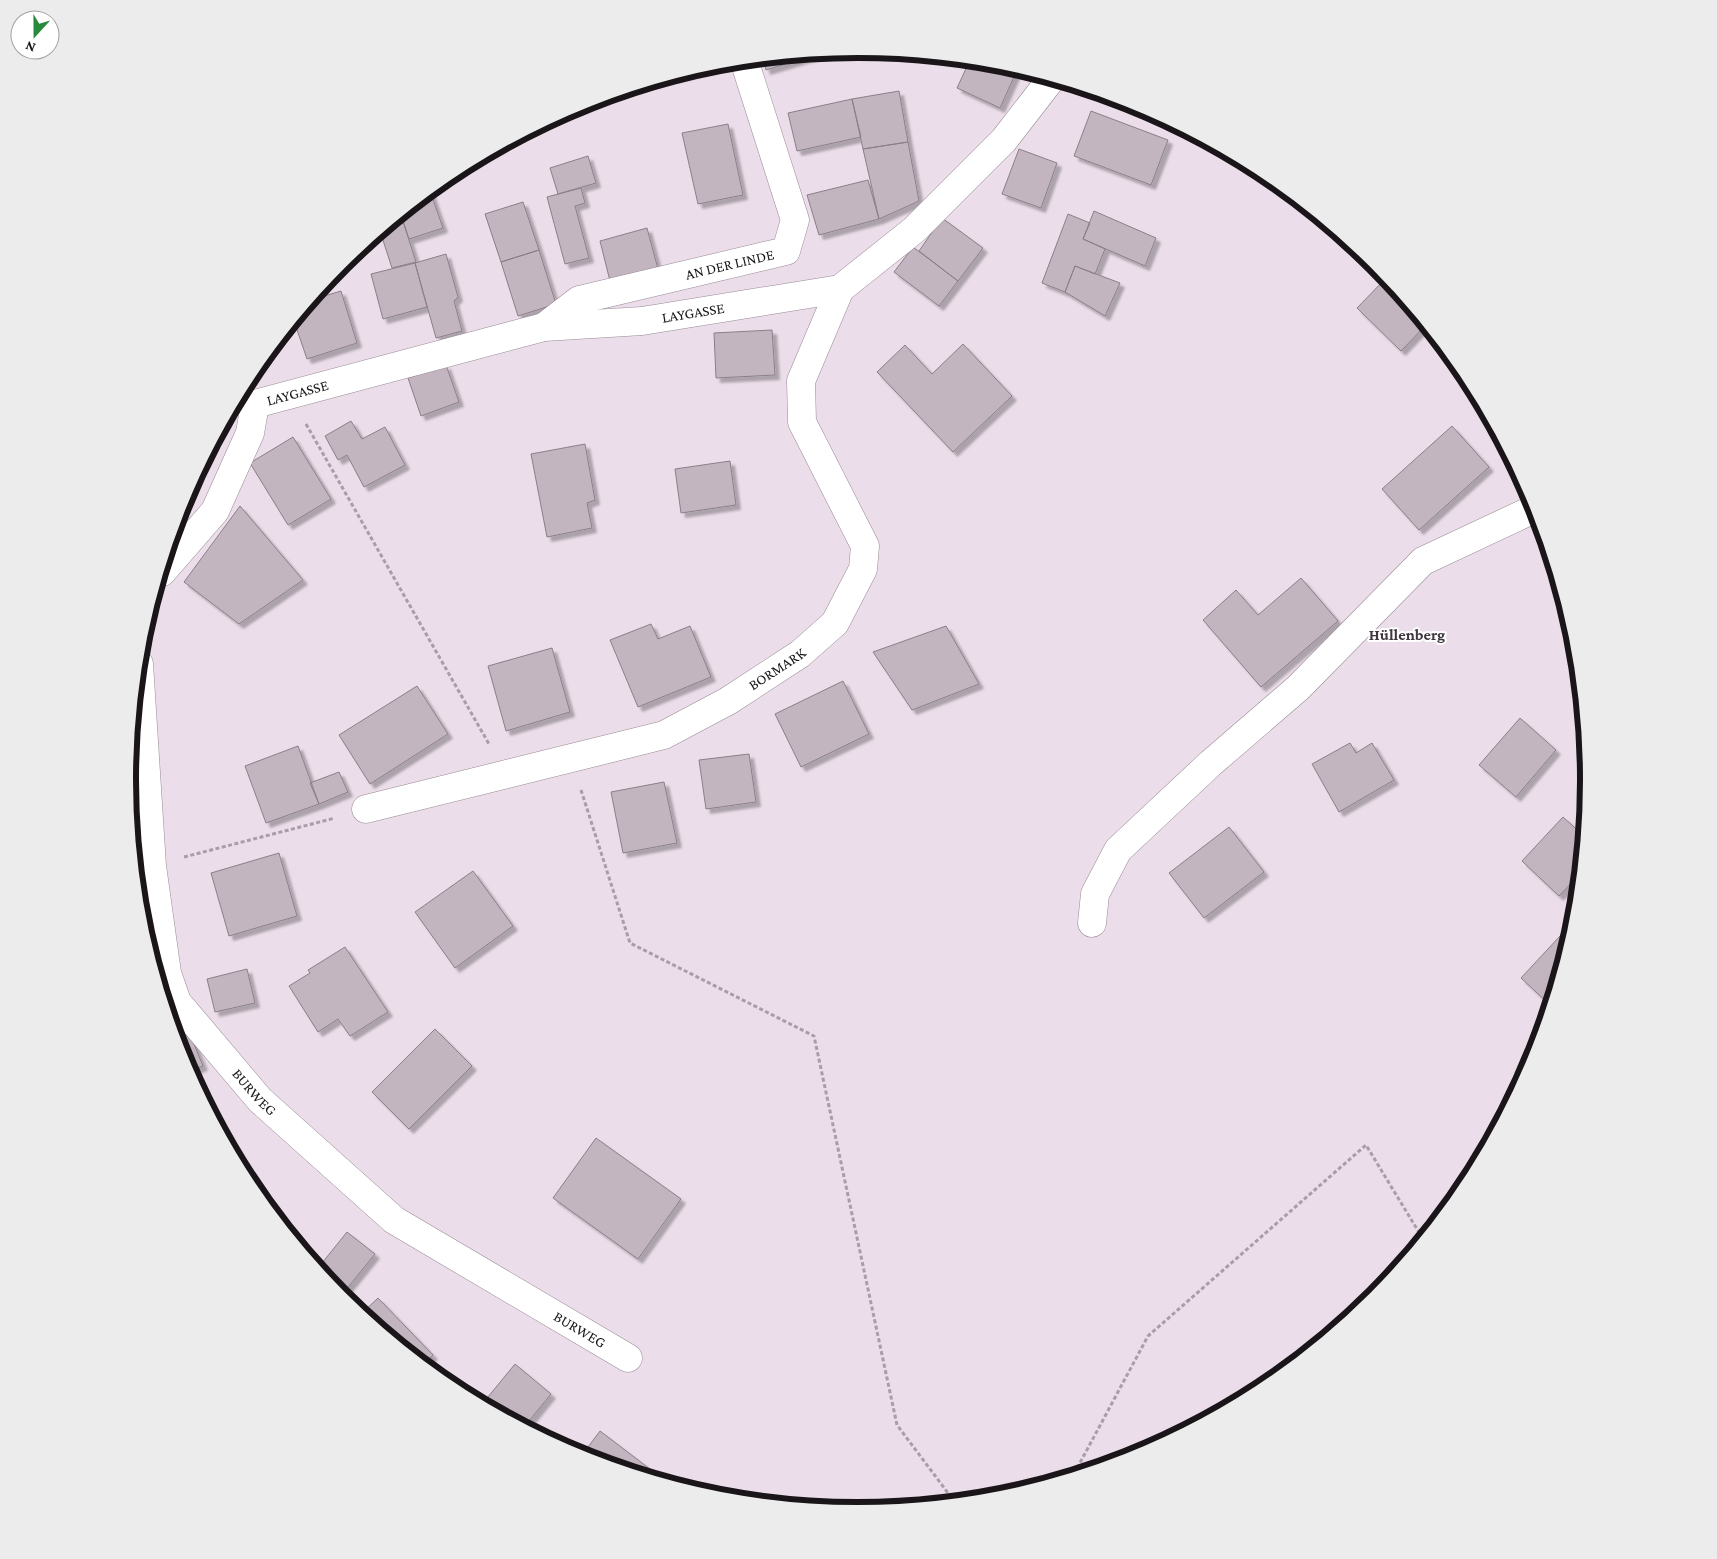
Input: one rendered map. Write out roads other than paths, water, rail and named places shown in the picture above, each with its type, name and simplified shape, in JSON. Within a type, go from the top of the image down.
[{"type":"street","name":"AN DER LINDE","points":[[544,327],[579,300],[786,251],[795,220],[746,67]]},
{"type":"street","points":[[840,290],[914,230],[1004,140],[1048,83]]},
{"type":"street","name":"LAYGASSE","points":[[248,397],[292,394],[544,327],[642,321],[840,290]]},
{"type":"street","name":"BORMARK","points":[[366,809],[506,773],[664,736],[728,700],[800,654],[835,623],[863,569],[865,546],[802,422],[801,381],[840,290]]},
{"type":"street","points":[[170,562],[215,511],[250,433],[248,397]]},
{"type":"street","points":[[1092,923],[1095,894],[1118,850],[1210,763],[1298,688],[1423,561],[1529,511]]},
{"type":"street","name":"BURWEG","points":[[141,701],[152,866],[162,968]]},
{"type":"street","name":"BURWEG","points":[[164,976],[177,1002],[260,1100],[394,1220],[628,1358]]},
{"type":"district","name":"Hüllenberg","points":[[1407,634]]}]
